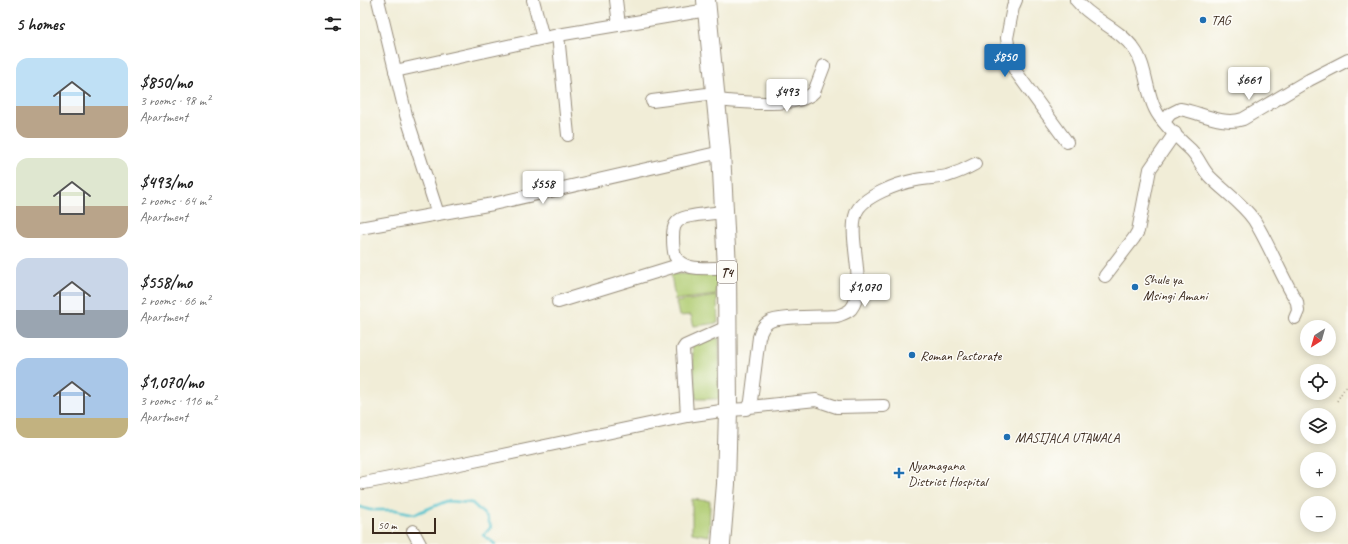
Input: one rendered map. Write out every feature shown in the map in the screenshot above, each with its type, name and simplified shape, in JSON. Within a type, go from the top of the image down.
[{"type":"highway","name":"T4","points":[[706,5],[721,152],[727,268],[728,410],[726,484],[721,544]]},
{"type":"street","points":[[378,0],[406,115],[438,214]]},
{"type":"street","points":[[533,0],[543,38]]},
{"type":"street","points":[[616,0],[619,25]]},
{"type":"street","points":[[1016,0],[1013,7],[1007,38],[1011,63],[1067,142]]},
{"type":"street","points":[[1076,0],[1085,11],[1122,36],[1134,48],[1140,57],[1154,108],[1164,122],[1196,155],[1203,170],[1244,206],[1254,221],[1297,302],[1298,311],[1295,318]]},
{"type":"street","points":[[395,71],[543,38],[619,25],[706,5]]},
{"type":"street","points":[[558,35],[568,135]]},
{"type":"street","points":[[1164,122],[1170,114],[1180,109],[1229,122],[1243,119],[1348,60]]},
{"type":"street","points":[[652,101],[715,97],[765,104],[800,100],[812,95],[824,66]]},
{"type":"street","points":[[1105,276],[1138,231],[1150,169],[1175,133]]},
{"type":"street","points":[[360,228],[493,204],[721,152]]},
{"type":"street","points":[[749,407],[759,337],[765,325],[770,321],[782,318],[837,316],[850,310],[857,298],[858,288],[854,227],[856,212],[860,206],[873,196],[900,184],[917,179],[947,176],[962,171],[975,164]]},
{"type":"street","points":[[724,212],[682,218],[675,223],[673,230],[674,250],[675,256],[682,264],[692,267],[727,268]]},
{"type":"street","points":[[558,302],[682,264]]},
{"type":"street","points":[[687,416],[682,353],[683,349],[685,346],[727,327]]},
{"type":"street","points":[[364,483],[687,416],[746,409],[749,407],[816,400],[837,407],[884,406]]},
{"type":"street","points":[[413,531],[420,544]]},
{"type":"path","points":[[1337,401],[1344,389],[1348,386]]},
{"type":"green space","points":[[671,274],[717,274],[716,295],[675,300]]},
{"type":"green space","points":[[717,296],[718,323],[694,326],[691,315],[679,316],[676,302]]},
{"type":"green space","points":[[719,338],[720,399],[696,399],[692,343]]},
{"type":"green space","points":[[692,499],[710,501],[709,536],[692,533]]},
{"type":"waterway","points":[[360,507],[370,510],[396,510],[415,514],[447,501],[472,503],[487,517],[491,527],[483,535],[495,544]]},
{"type":"place","name":"TAG","points":[[1203,20]]},
{"type":"place","name":"Shule ya Msingi Amani","points":[[1135,287]]},
{"type":"place","name":"Roman Pastorate","points":[[912,355]]},
{"type":"place","name":"MASIJALA UTAWALA","points":[[1007,437]]},
{"type":"place","name":"Nyamagana District Hospital","points":[[899,473]]}]
